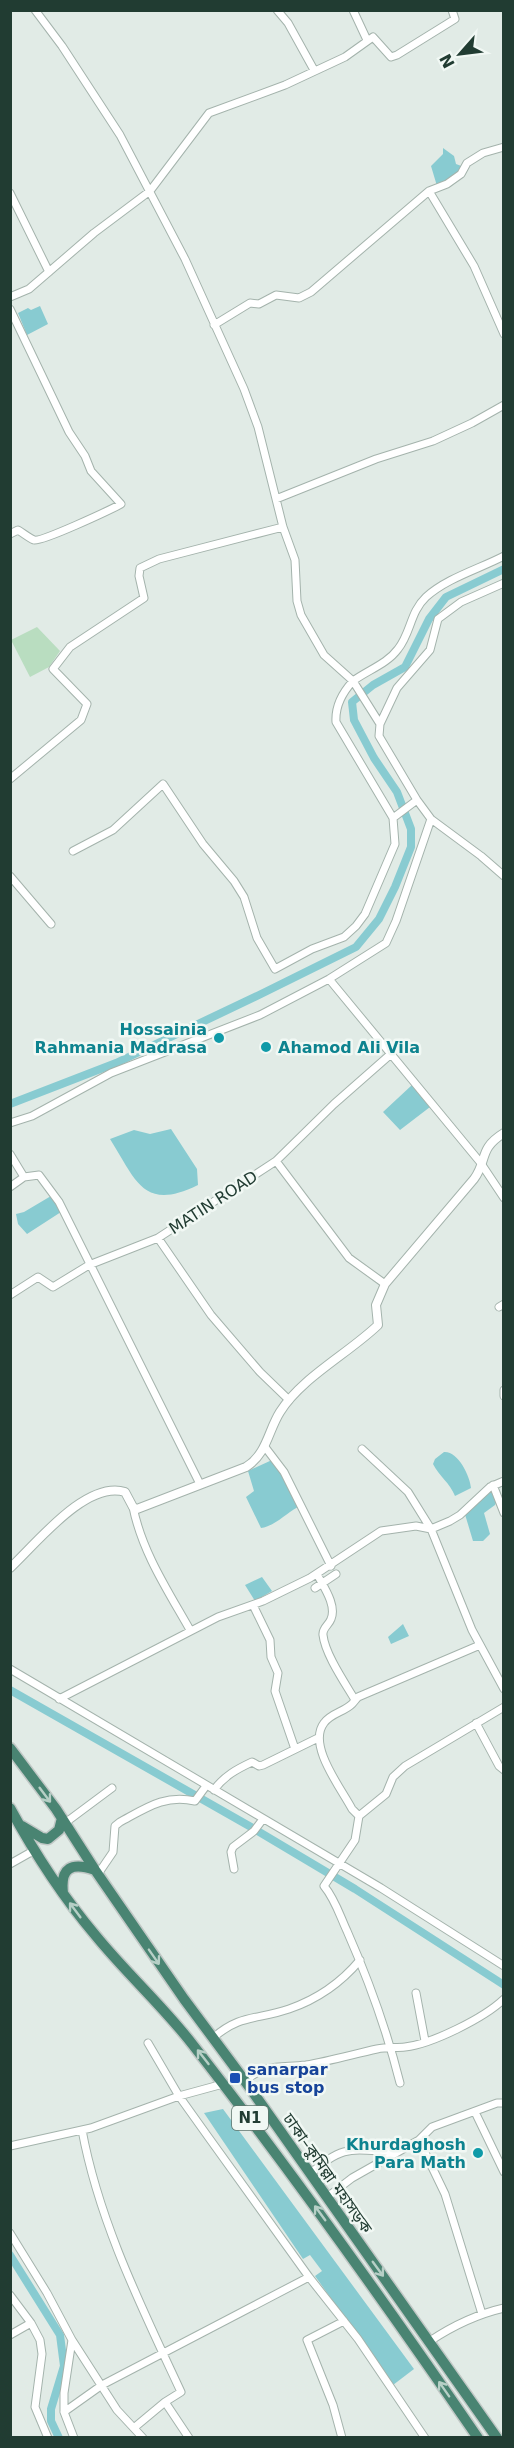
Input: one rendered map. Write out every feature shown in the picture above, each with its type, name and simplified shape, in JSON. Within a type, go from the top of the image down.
[{"type":"highway","name":"ঢাকা–কুমিল্লা মহাসড়ক","points":[[10,1748],[497,2438]]},
{"type":"highway","name":"ঢাকা–কুমিল্লা মহাসড়ক","points":[[10,1808],[33,1851],[96,1936],[182,2030],[276,2151],[478,2438]]},
{"type":"highway","points":[[19,1823],[32,1834],[48,1839],[59,1830],[63,1820]]},
{"type":"highway","points":[[63,1893],[63,1878],[70,1868],[86,1867],[96,1872]]},
{"type":"street","points":[[35,10],[93,91],[120,135],[185,259],[244,389],[258,427],[283,527],[295,561],[297,601],[301,615],[324,655],[354,683],[378,720],[379,736],[415,801],[431,819],[504,876]]},
{"type":"street","points":[[277,10],[288,23],[314,70]]},
{"type":"street","points":[[353,10],[367,40]]},
{"type":"street","points":[[10,297],[29,288],[121,211],[150,191],[209,113],[285,85],[345,57],[374,37],[387,54],[391,57],[397,55],[455,19],[452,10]]},
{"type":"street","points":[[214,325],[250,303],[259,304],[276,295],[299,298],[311,292],[429,191],[461,174],[466,163],[483,153],[504,147]]},
{"type":"street","points":[[429,191],[474,266],[504,334]]},
{"type":"street","points":[[10,193],[49,272]]},
{"type":"street","points":[[10,309],[28,342],[69,432],[86,456],[91,471],[121,504],[43,540],[34,540],[18,530],[10,534]]},
{"type":"street","points":[[276,499],[376,459],[433,441],[504,405]]},
{"type":"street","points":[[10,779],[81,720],[87,704],[53,669],[70,647],[144,598],[139,576],[140,568],[159,559],[283,527]]},
{"type":"street","points":[[73,851],[113,830],[163,784],[203,844],[234,881],[244,897],[257,938],[275,969],[312,949],[344,937],[366,914],[395,844],[394,816],[336,722],[336,710],[346,688],[398,650],[405,638],[411,619],[424,599],[442,586],[504,556]]},
{"type":"street","points":[[378,720],[396,688],[430,650],[438,619],[461,602],[504,583]]},
{"type":"street","points":[[394,816],[415,801]]},
{"type":"street","points":[[10,1123],[32,1116],[111,1073],[260,1015],[329,979],[386,943],[396,921],[431,819]]},
{"type":"street","points":[[10,876],[51,924]]},
{"type":"street","points":[[329,979],[392,1053],[504,1198]]},
{"type":"street","name":"MATIN ROAD","points":[[10,1295],[38,1277],[53,1287],[89,1265],[158,1238],[276,1161],[334,1104],[392,1053]]},
{"type":"street","points":[[133,1507],[137,1509],[151,1505],[246,1467],[258,1458],[265,1447],[274,1422],[297,1390],[378,1325],[376,1305],[385,1284],[474,1179],[489,1144],[504,1133]]},
{"type":"street","points":[[10,1154],[24,1177]]},
{"type":"street","points":[[276,1161],[349,1258],[385,1284]]},
{"type":"street","points":[[10,1188],[24,1177],[39,1175],[59,1202],[200,1484]]},
{"type":"street","points":[[158,1238],[211,1315],[260,1372],[289,1400]]},
{"type":"street","points":[[504,1390],[504,1396]]},
{"type":"street","points":[[265,1447],[284,1472],[331,1566]]},
{"type":"street","points":[[362,1449],[408,1492],[431,1529],[480,1645],[504,1689]]},
{"type":"street","points":[[59,1699],[190,1630],[228,1612],[253,1605],[317,1574],[381,1531],[416,1526],[431,1529],[460,1515],[474,1499],[504,1480]]},
{"type":"street","points":[[493,1485],[504,1513]]},
{"type":"street","points":[[10,1568],[41,1535],[86,1498],[118,1490],[125,1492],[133,1507],[140,1534],[158,1573],[190,1630]]},
{"type":"street","points":[[317,1574],[319,1586],[332,1606],[332,1615],[323,1629],[323,1636],[334,1664],[355,1700]]},
{"type":"street","points":[[319,1586],[336,1574]]},
{"type":"street","points":[[253,1605],[270,1640],[271,1657],[278,1673],[275,1691],[295,1749]]},
{"type":"street","points":[[359,1816],[352,1809],[327,1763],[318,1738],[324,1722],[355,1700],[480,1645]]},
{"type":"street","points":[[10,1669],[214,1790],[259,1825],[337,1866],[504,1966]]},
{"type":"street","points":[[400,2083],[391,2047],[360,1960],[330,1893],[324,1886],[355,1840],[359,1816],[386,1794],[399,1771],[504,1707]]},
{"type":"street","points":[[476,1723],[499,1766],[504,1770]]},
{"type":"street","points":[[214,1790],[223,1778],[252,1762],[263,1766],[318,1738]]},
{"type":"street","points":[[96,1872],[113,1852],[115,1826],[120,1822],[167,1799],[180,1797],[195,1801],[206,1786]]},
{"type":"street","points":[[63,1820],[112,1788]]},
{"type":"street","points":[[234,1869],[232,1848],[259,1825]]},
{"type":"street","points":[[10,1864],[33,1851]]},
{"type":"street","points":[[213,2038],[243,2019],[289,2009],[332,1988],[342,1981],[360,1960]]},
{"type":"street","points":[[416,1993],[425,2041]]},
{"type":"street","points":[[245,2081],[260,2070],[282,2065],[303,2065],[391,2047],[403,2048],[469,2024],[504,1999]]},
{"type":"street","points":[[148,2043],[179,2096],[309,2277],[344,2321],[425,2438]]},
{"type":"street","points":[[10,2146],[111,2123],[179,2096],[223,2084]]},
{"type":"street","points":[[326,2198],[336,2189],[420,2140],[432,2127],[501,2102],[504,2103]]},
{"type":"street","points":[[475,2112],[504,2172]]},
{"type":"street","points":[[82,2130],[88,2161],[109,2228],[181,2392],[135,2427]]},
{"type":"street","points":[[420,2140],[445,2194],[482,2314]]},
{"type":"street","points":[[310,2174],[330,2157],[348,2150],[396,2152]]},
{"type":"street","points":[[10,2233],[72,2340],[117,2410],[143,2438]]},
{"type":"street","points":[[64,2412],[102,2385],[309,2277]]},
{"type":"street","points":[[10,2295],[31,2323],[39,2340],[42,2354],[36,2407],[48,2438]]},
{"type":"street","points":[[430,2341],[482,2314],[504,2308]]},
{"type":"street","points":[[342,2438],[333,2405],[308,2340],[344,2321]]},
{"type":"street","points":[[10,2335],[31,2323]]},
{"type":"street","points":[[72,2340],[64,2393],[64,2412],[74,2438]]},
{"type":"street","points":[[165,2402],[189,2438]]},
{"type":"green space","points":[[37,627],[60,651],[49,667],[30,677],[11,640]]},
{"type":"water","points":[[443,148],[454,156],[456,164],[464,167],[461,173],[437,186],[431,166],[443,154]]},
{"type":"water","points":[[40,306],[48,324],[27,335],[18,313]]},
{"type":"water","points":[[412,1085],[430,1107],[400,1130],[383,1112]]},
{"type":"water","points":[[171,1129],[197,1169],[198,1185],[165,1195],[153,1193],[143,1188],[135,1179],[110,1139],[134,1130],[150,1134]]},
{"type":"water","points":[[51,1196],[61,1212],[27,1234],[18,1224],[16,1214],[24,1212]]},
{"type":"water","points":[[444,1452],[458,1460],[466,1471],[470,1483],[471,1488],[455,1496],[433,1464],[435,1459]]},
{"type":"water","points":[[272,1460],[283,1473],[298,1507],[261,1528],[246,1497],[254,1491],[248,1471]]},
{"type":"water","points":[[490,1491],[494,1493],[497,1500],[495,1505],[484,1513],[490,1534],[483,1541],[473,1541],[464,1511]]},
{"type":"water","points":[[262,1577],[272,1591],[255,1601],[245,1585]]},
{"type":"water","points":[[403,1624],[409,1636],[391,1644],[388,1637]]},
{"type":"water","points":[[223,2109],[414,2369],[393,2385],[315,2276],[322,2271],[310,2255],[303,2259],[204,2113]]},
{"type":"waterway","points":[[10,1104],[116,1063],[356,947],[379,919],[395,887],[411,847],[411,829],[397,792],[374,758],[354,720],[352,702],[373,685],[405,667],[429,619],[446,597],[504,569]]},
{"type":"waterway","points":[[10,1690],[355,1889],[504,1985]]},
{"type":"waterway","points":[[10,2255],[60,2335],[64,2366],[51,2409],[51,2421],[59,2438]]},
{"type":"place","name":"Hossainia Rahmania Madrasa","points":[[219,1038]]},
{"type":"place","name":"Ahamod Ali Vila","points":[[266,1047]]},
{"type":"place","name":"sanarpar bus stop","points":[[235,2078]]},
{"type":"place","name":"Khurdaghosh Para Math","points":[[478,2153]]}]
